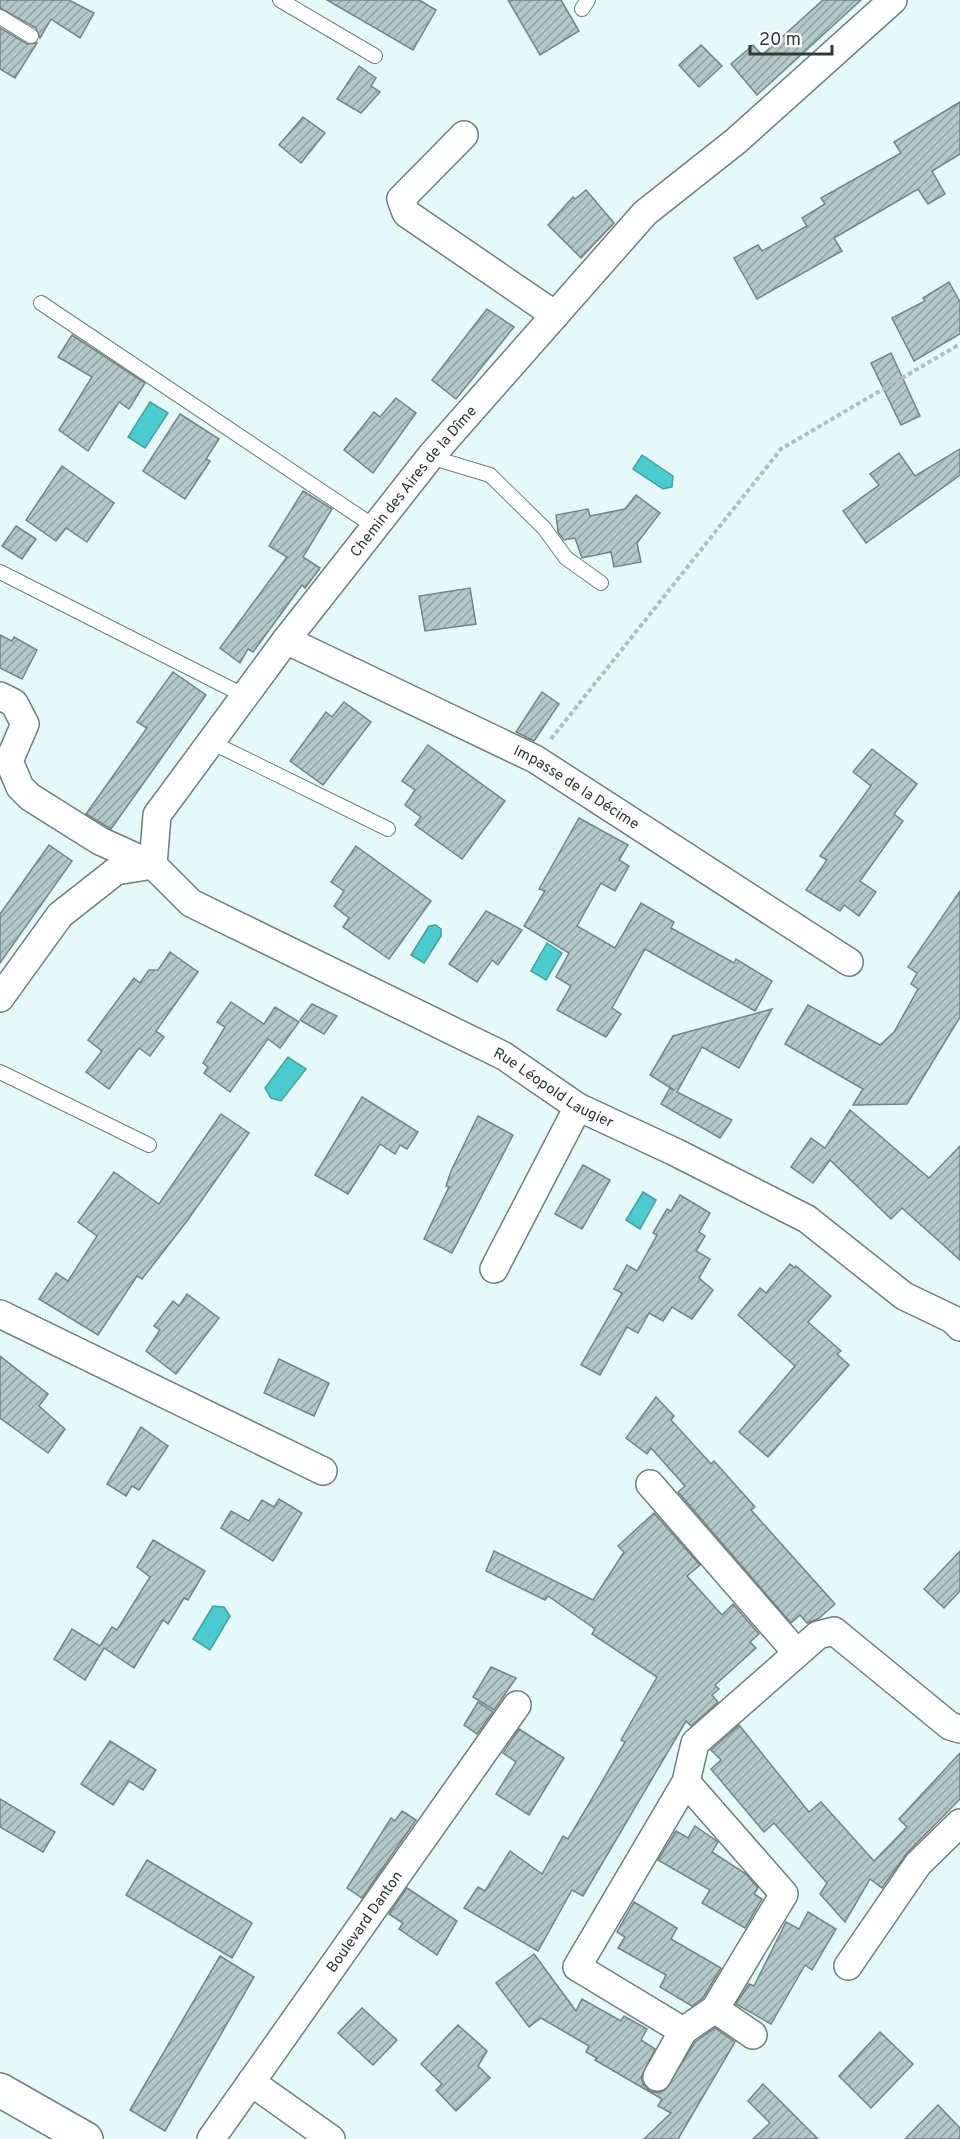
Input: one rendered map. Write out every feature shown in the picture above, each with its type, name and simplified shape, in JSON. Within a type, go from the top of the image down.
[{"type":"main road","points":[[0,2090],[86,2139]]},
{"type":"street","name":"Chemin des Aires de la Dîme","points":[[153,866],[157,815],[286,640],[430,458],[645,213],[736,141],[893,0]]},
{"type":"street","points":[[464,135],[401,199],[406,213],[555,315]]},
{"type":"street","name":"Impasse de la Décime","points":[[286,640],[535,759],[849,962]]},
{"type":"street","name":"Rue Léopold Laugier","points":[[0,696],[14,703],[25,724],[9,761],[20,786],[30,797],[100,841],[153,866],[191,903],[504,1056],[578,1107],[675,1152],[807,1219],[904,1296],[957,1319]]},
{"type":"street","points":[[0,998],[60,915],[116,871],[153,866]]},
{"type":"street","points":[[494,1269],[578,1107]]},
{"type":"street","points":[[0,1314],[323,1471]]},
{"type":"street","points":[[650,1484],[797,1653]]},
{"type":"street","points":[[683,2031],[577,1967],[686,1782],[695,1743],[818,1635],[834,1631],[950,1726],[960,1729]]},
{"type":"street","name":"Boulevard Danton","points":[[211,2139],[517,1705]]},
{"type":"street","points":[[657,2077],[683,2031],[715,2009],[784,1894],[686,1782]]},
{"type":"street","points":[[848,1966],[918,1864],[960,1823]]},
{"type":"street","points":[[715,2009],[753,2035]]},
{"type":"street","points":[[251,2082],[331,2139]]},
{"type":"lane","points":[[280,0],[375,56]]},
{"type":"lane","points":[[0,17],[31,36]]},
{"type":"lane","points":[[40,303],[375,527]]},
{"type":"lane","points":[[430,458],[490,475],[544,528],[566,558],[601,583]]},
{"type":"lane","points":[[0,572],[245,696]]},
{"type":"lane","points":[[211,742],[388,829]]},
{"type":"lane","points":[[0,1072],[149,1145]]},
{"type":"path","points":[[535,759],[781,449],[960,344]]},
{"type":"water","points":[[150,402],[168,413],[145,448],[128,437]]},
{"type":"water","points":[[642,455],[673,476],[672,487],[663,489],[633,469]]},
{"type":"water","points":[[436,925],[441,929],[441,936],[424,963],[411,955],[429,926]]},
{"type":"water","points":[[547,943],[562,953],[546,980],[531,971]]},
{"type":"water","points":[[288,1057],[306,1069],[281,1101],[271,1098],[265,1088]]},
{"type":"water","points":[[643,1192],[656,1200],[640,1229],[626,1220]]},
{"type":"water","points":[[213,1606],[224,1607],[230,1616],[210,1650],[193,1639]]},
{"type":"building","points":[[0,0],[69,0],[94,13],[80,38],[51,19],[40,38],[36,28],[0,8]]},
{"type":"building","points":[[327,0],[419,0],[436,10],[413,50]]},
{"type":"building","points":[[508,0],[561,0],[579,31],[540,55]]},
{"type":"building","points":[[823,0],[861,0],[757,95],[731,64],[753,45],[762,55]]},
{"type":"building","points":[[0,28],[27,44],[37,43],[15,78],[0,69]]},
{"type":"building","points":[[701,45],[722,66],[699,87],[679,65]]},
{"type":"building","points":[[359,66],[376,78],[371,86],[380,92],[361,113],[337,99]]},
{"type":"building","points":[[960,102],[960,154],[932,171],[945,194],[928,204],[918,189],[834,238],[842,251],[757,299],[734,258],[758,245],[762,251],[807,226],[802,218],[825,204],[821,198],[901,153],[894,142]]},
{"type":"building","points":[[303,117],[325,133],[301,163],[279,145]]},
{"type":"building","points":[[586,190],[614,223],[581,258],[548,225],[573,197],[575,199]]},
{"type":"building","points":[[949,282],[960,302],[960,334],[914,361],[892,318],[925,301],[923,298]]},
{"type":"building","points":[[487,309],[514,327],[456,399],[432,380]]},
{"type":"building","points":[[72,335],[145,383],[129,409],[119,402],[88,451],[59,430],[92,377],[58,357]]},
{"type":"building","points":[[891,353],[920,416],[901,425],[871,363]]},
{"type":"building","points":[[396,398],[416,413],[373,473],[344,450],[374,412],[380,417]]},
{"type":"building","points":[[180,414],[219,439],[206,459],[210,461],[185,499],[143,471]]},
{"type":"building","points":[[960,449],[960,475],[866,543],[843,511],[879,485],[870,474],[899,453],[915,476]]},
{"type":"building","points":[[62,466],[114,503],[87,542],[66,528],[56,541],[26,520]]},
{"type":"building","points":[[303,491],[332,509],[303,557],[320,568],[305,588],[302,585],[253,652],[248,649],[240,663],[220,648],[287,557],[269,546]]},
{"type":"building","points":[[636,495],[660,513],[637,543],[641,562],[614,567],[611,552],[582,558],[575,538],[564,540],[558,532],[556,515],[588,509],[590,516],[625,509]]},
{"type":"building","points":[[16,526],[36,539],[22,559],[2,546]]},
{"type":"building","points":[[470,588],[476,624],[425,631],[419,596]]},
{"type":"building","points":[[0,635],[12,641],[14,637],[37,650],[22,679],[0,668]]},
{"type":"building","points":[[173,672],[206,695],[111,829],[86,814],[147,728],[137,722]]},
{"type":"building","points":[[542,692],[559,704],[534,741],[516,732]]},
{"type":"building","points":[[344,702],[371,722],[323,785],[290,761],[326,712],[332,717]]},
{"type":"building","points":[[428,745],[505,801],[462,859],[415,825],[421,817],[405,805],[415,790],[402,781]]},
{"type":"building","points":[[872,749],[917,784],[894,814],[903,821],[860,881],[876,892],[859,916],[844,905],[840,911],[806,890],[827,860],[820,856],[871,786],[853,772]]},
{"type":"building","points":[[579,818],[628,845],[619,860],[629,866],[615,891],[601,883],[577,926],[615,948],[641,903],[674,922],[671,928],[734,963],[736,959],[772,981],[755,1011],[645,949],[612,1008],[621,1014],[606,1037],[557,1010],[571,986],[556,977],[569,953],[524,926],[545,891],[539,889]]},
{"type":"building","points":[[49,845],[72,861],[0,963],[0,914]]},
{"type":"building","points":[[356,846],[431,901],[389,959],[343,927],[349,918],[334,906],[344,891],[331,882]]},
{"type":"building","points":[[960,891],[960,1017],[907,1104],[853,1105],[863,1089],[785,1044],[808,1005],[880,1045],[894,1032],[918,989],[911,984],[917,973],[908,967]]},
{"type":"building","points":[[486,911],[522,930],[498,965],[492,960],[477,982],[449,964]]},
{"type":"building","points":[[170,952],[198,972],[156,1031],[164,1037],[150,1056],[139,1048],[109,1089],[86,1072],[102,1051],[88,1040],[134,978],[140,983],[149,970],[158,970]]},
{"type":"building","points":[[231,1002],[264,1024],[275,1007],[299,1022],[280,1048],[268,1039],[230,1092],[204,1073],[208,1067],[203,1063],[225,1027],[217,1022]]},
{"type":"building","points":[[312,1004],[337,1016],[324,1034],[300,1020]]},
{"type":"building","points":[[772,1009],[739,1068],[702,1047],[677,1092],[732,1120],[720,1138],[661,1104],[670,1088],[674,1090],[650,1075],[673,1036]]},
{"type":"building","points":[[362,1097],[418,1132],[407,1149],[400,1145],[395,1154],[380,1144],[348,1194],[315,1175]]},
{"type":"building","points":[[850,1110],[929,1178],[960,1146],[960,1260],[902,1208],[891,1219],[830,1160],[813,1183],[791,1167],[811,1138],[825,1148]]},
{"type":"building","points":[[221,1114],[249,1133],[187,1221],[142,1279],[137,1276],[98,1335],[39,1299],[56,1273],[68,1281],[97,1236],[78,1222],[114,1172],[159,1204]]},
{"type":"building","points":[[478,1116],[513,1135],[452,1253],[424,1239],[449,1187],[446,1186],[451,1171]]},
{"type":"building","points":[[583,1165],[610,1180],[582,1229],[555,1214]]},
{"type":"building","points":[[680,1195],[710,1213],[699,1232],[705,1236],[696,1251],[710,1259],[699,1278],[713,1290],[692,1319],[672,1307],[663,1321],[649,1313],[638,1333],[627,1327],[600,1375],[581,1365],[622,1293],[614,1289],[627,1265],[637,1271],[657,1235],[653,1233],[667,1209],[671,1211]]},
{"type":"building","points":[[790,1264],[795,1268],[796,1266],[831,1296],[808,1322],[841,1351],[837,1354],[849,1365],[768,1457],[739,1432],[795,1366],[738,1315],[760,1288],[766,1293]]},
{"type":"building","points":[[187,1294],[219,1318],[176,1374],[146,1351],[160,1330],[154,1326],[173,1301],[179,1306]]},
{"type":"building","points":[[0,1356],[48,1394],[39,1406],[65,1429],[48,1453],[0,1418]]},
{"type":"building","points":[[279,1359],[329,1383],[314,1416],[264,1393]]},
{"type":"building","points":[[656,1397],[674,1416],[671,1420],[711,1464],[714,1461],[755,1507],[751,1510],[835,1604],[818,1619],[807,1623],[800,1615],[791,1623],[678,1492],[685,1486],[651,1448],[647,1454],[626,1438]]},
{"type":"building","points":[[141,1427],[168,1446],[139,1490],[132,1486],[126,1496],[107,1484]]},
{"type":"building","points":[[279,1499],[302,1513],[273,1561],[221,1528],[231,1511],[249,1521],[262,1500],[274,1507]]},
{"type":"building","points":[[654,1513],[700,1565],[687,1576],[722,1615],[733,1604],[759,1634],[750,1642],[756,1648],[715,1685],[719,1689],[712,1695],[718,1702],[691,1726],[686,1721],[583,1896],[572,1890],[538,1951],[464,1908],[478,1887],[485,1891],[510,1851],[542,1874],[563,1836],[568,1839],[590,1802],[625,1742],[621,1740],[657,1677],[592,1634],[595,1629],[548,1596],[545,1600],[486,1571],[494,1551],[593,1600],[624,1552],[618,1546]]},
{"type":"building","points":[[153,1540],[205,1571],[188,1600],[184,1598],[168,1624],[163,1620],[134,1668],[104,1648],[85,1680],[54,1659],[72,1629],[100,1646],[112,1627],[117,1630],[150,1577],[137,1567]]},
{"type":"building","points":[[960,1551],[960,1591],[944,1608],[924,1589]]},
{"type":"building","points":[[491,1667],[516,1678],[494,1710],[473,1697]]},
{"type":"building","points":[[478,1702],[493,1712],[477,1734],[464,1725]]},
{"type":"building","points":[[739,1725],[809,1812],[821,1802],[874,1861],[907,1827],[899,1819],[960,1753],[960,1799],[907,1853],[882,1888],[870,1879],[845,1922],[820,1894],[827,1883],[774,1823],[764,1832],[711,1769],[721,1760],[711,1750]]},
{"type":"building","points":[[519,1729],[564,1758],[529,1815],[496,1794],[516,1762],[503,1753]]},
{"type":"building","points":[[110,1741],[156,1770],[143,1790],[129,1781],[113,1805],[81,1784]]},
{"type":"building","points":[[0,1799],[55,1832],[43,1852],[0,1827]]},
{"type":"building","points":[[402,1811],[416,1820],[362,1898],[347,1888],[391,1818],[395,1821]]},
{"type":"building","points":[[695,1826],[718,1842],[712,1852],[746,1874],[758,1888],[754,1894],[762,1899],[745,1928],[702,1903],[710,1890],[658,1860],[676,1831],[688,1838]]},
{"type":"building","points":[[147,1860],[252,1923],[232,1958],[126,1895]]},
{"type":"building","points":[[407,1888],[457,1921],[437,1955],[399,1929],[403,1923],[389,1914]]},
{"type":"building","points":[[634,1902],[677,1928],[671,1939],[721,1968],[703,1998],[692,2006],[660,1987],[666,1975],[618,1948],[625,1937],[617,1932]]},
{"type":"building","points":[[808,1912],[836,1929],[812,1970],[805,1965],[771,2024],[736,2004],[749,1984],[754,1986],[786,1922],[799,1929]]},
{"type":"building","points":[[534,1954],[576,2011],[582,1999],[621,2021],[624,2016],[647,2029],[641,2040],[655,2049],[641,2078],[650,2091],[658,2093],[665,2090],[695,2042],[715,2028],[735,2042],[678,2139],[644,2139],[671,2113],[658,2106],[662,2099],[595,2060],[597,2058],[586,2052],[589,2046],[541,2018],[529,2027],[496,1983]]},
{"type":"building","points":[[220,1956],[254,1977],[165,2131],[130,2110]]},
{"type":"building","points":[[362,2008],[397,2040],[373,2065],[338,2033]]},
{"type":"building","points":[[458,2025],[487,2051],[478,2066],[490,2078],[456,2111],[436,2090],[442,2084],[421,2064]]},
{"type":"building","points":[[880,2032],[913,2064],[871,2108],[839,2076]]},
{"type":"building","points":[[763,2084],[818,2139],[753,2139],[770,2123],[748,2101]]},
{"type":"building","points":[[938,2105],[960,2128],[960,2139],[905,2139]]}]
